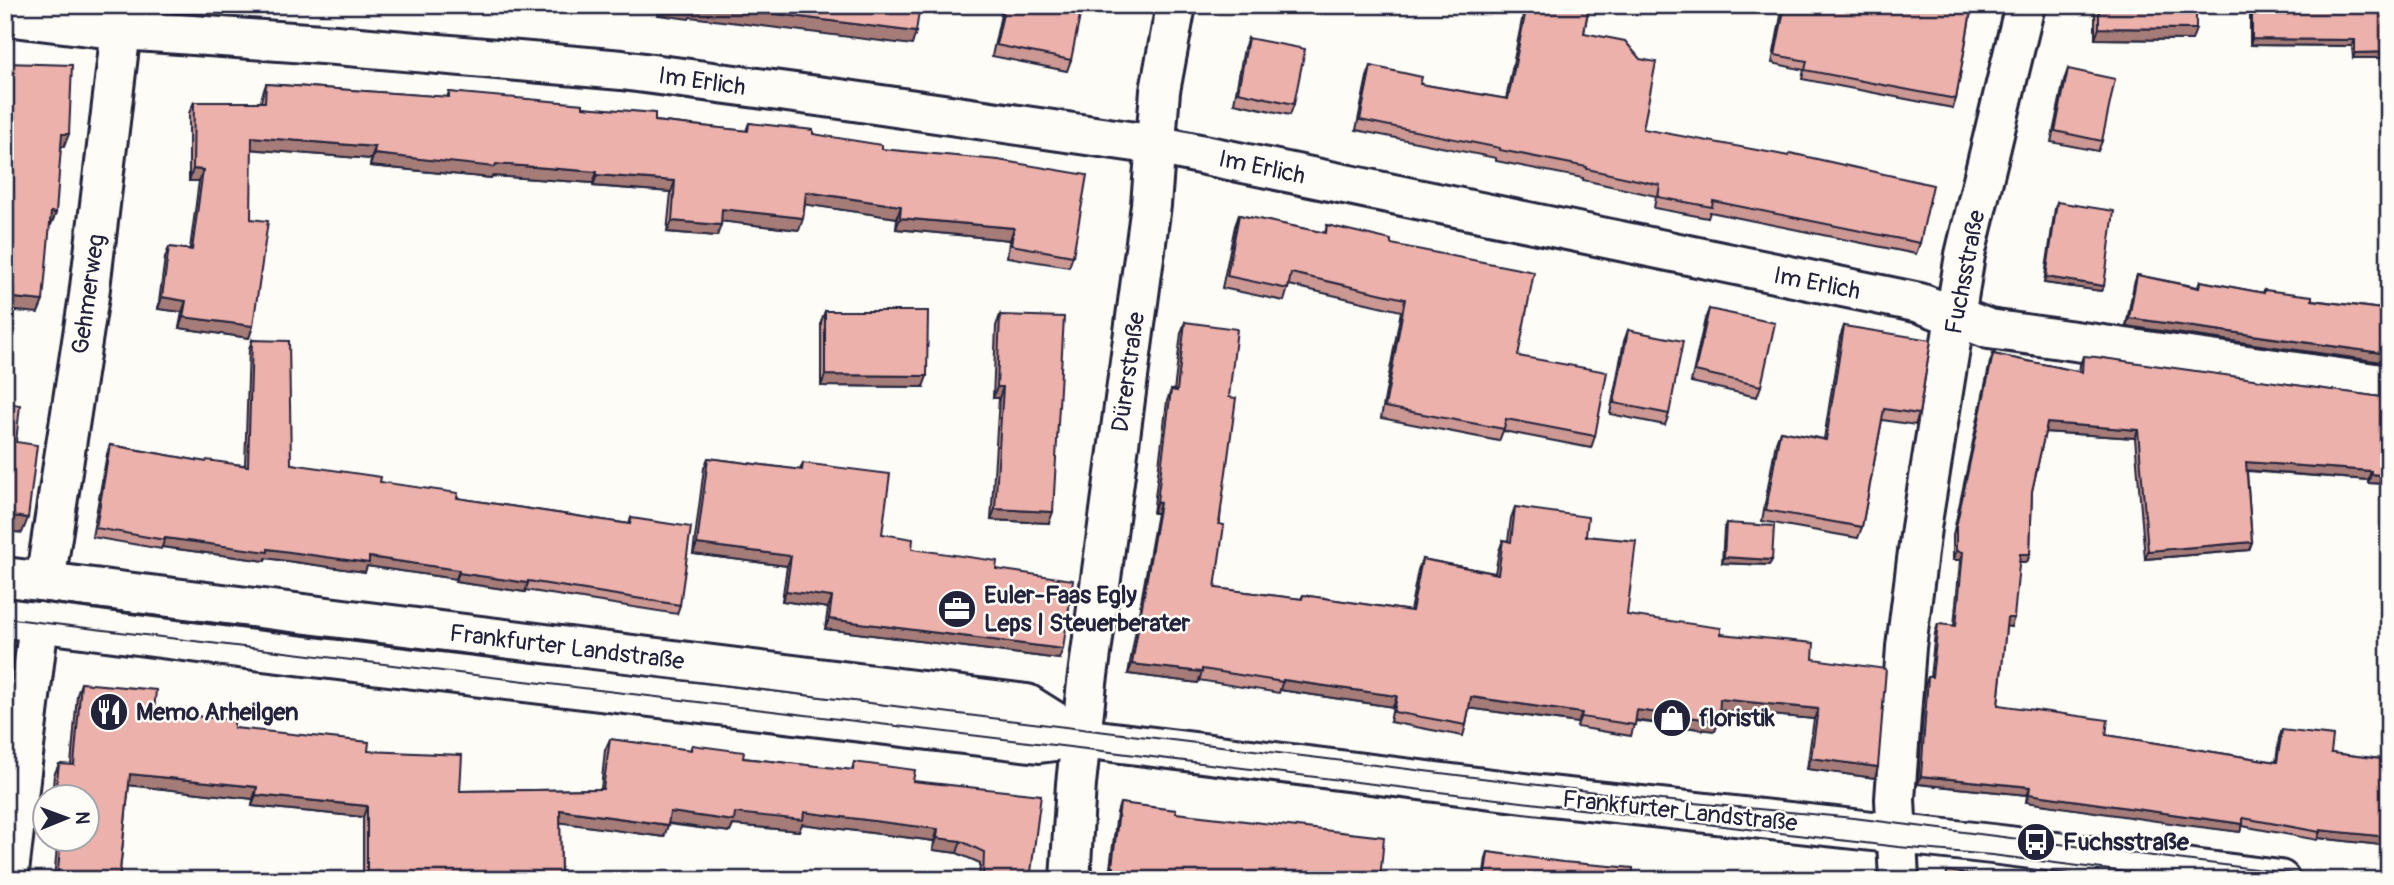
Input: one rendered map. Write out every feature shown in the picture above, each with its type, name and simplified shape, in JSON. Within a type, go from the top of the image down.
[{"type":"street","name":"Dürerstraße","points":[[1070,880],[1081,738],[1151,205],[1160,91],[1176,5]]},
{"type":"street","name":"Fuchsstraße","points":[[1899,880],[1895,799],[1906,648],[1921,528],[1965,255],[2025,5]]},
{"type":"street","name":"Im Erlich","points":[[5,16],[123,18],[337,45],[622,70],[1156,145],[1920,303],[1989,329],[2389,385]]},
{"type":"street","name":"Gehmerweg","points":[[44,582],[89,296],[123,18]]},
{"type":"street","name":"Frankfurter Landstraße","points":[[5,577],[1027,704],[1081,738]]},
{"type":"street","points":[[8,880],[22,620],[44,582]]},
{"type":"street","name":"Frankfurter Landstraße","points":[[22,620],[1039,743],[1081,738],[1521,793],[2280,880]]},
{"type":"building","points":[[707,5],[920,5],[916,32]]},
{"type":"building","points":[[1005,5],[1052,5],[1081,11],[1071,60],[996,45]]},
{"type":"building","points":[[1527,5],[1589,5],[1584,33],[1625,41],[1640,59],[1656,62],[1643,129],[1789,156],[1790,153],[1933,185],[1920,243],[1713,201],[1712,207],[1658,197],[1660,185],[1500,148],[1360,120],[1371,66],[1422,77],[1420,84],[1508,99]]},
{"type":"building","points":[[1785,5],[1861,5],[1886,10],[1887,5],[1972,5],[1956,99],[1805,70],[1807,61],[1775,55]]},
{"type":"building","points":[[2099,5],[2196,5],[2196,29],[2099,28]]},
{"type":"building","points":[[2252,5],[2389,5],[2389,52],[2355,53],[2355,40],[2252,39]]},
{"type":"building","points":[[1248,38],[1305,49],[1294,104],[1238,92]]},
{"type":"building","points":[[5,63],[72,65],[69,134],[62,134],[56,213],[51,212],[43,301],[5,297]]},
{"type":"building","points":[[2068,69],[2115,79],[2102,141],[2055,131]]},
{"type":"building","points":[[266,84],[449,97],[449,92],[583,104],[583,107],[655,113],[655,121],[748,131],[749,123],[813,130],[813,134],[882,145],[882,149],[998,160],[1087,175],[1073,256],[1011,245],[1014,228],[900,218],[901,206],[806,192],[803,218],[722,209],[721,225],[672,221],[675,181],[496,164],[495,167],[374,154],[375,147],[252,137],[251,219],[268,221],[253,326],[183,317],[186,301],[162,297],[169,247],[192,250],[203,170],[193,169],[194,102],[265,102]]},
{"type":"building","points":[[2057,202],[2114,211],[2104,286],[2046,277]]},
{"type":"building","points":[[1239,215],[1326,233],[1327,225],[1391,240],[1391,244],[1534,272],[1518,356],[1607,372],[1595,436],[1506,419],[1504,429],[1385,407],[1405,299],[1291,273],[1288,289],[1227,276]]},
{"type":"building","points":[[2137,275],[2199,288],[2200,281],[2264,293],[2264,290],[2312,296],[2312,300],[2389,310],[2389,354],[2129,318]]},
{"type":"building","points":[[1709,309],[1775,323],[1761,386],[1695,371]]},
{"type":"building","points":[[825,311],[928,311],[927,376],[825,375]]},
{"type":"building","points":[[1000,315],[1064,317],[1053,512],[995,509],[1003,387],[997,387]]},
{"type":"building","points":[[1185,322],[1237,329],[1229,397],[1236,398],[1219,524],[1224,525],[1215,588],[1302,599],[1303,595],[1412,611],[1422,559],[1498,574],[1503,540],[1511,542],[1515,507],[1588,517],[1586,536],[1636,541],[1627,615],[1721,628],[1721,634],[1814,643],[1813,659],[1886,669],[1878,767],[1811,758],[1818,709],[1720,699],[1719,721],[1637,710],[1635,725],[1581,717],[1582,713],[1471,697],[1466,725],[1394,712],[1397,696],[1202,669],[1202,672],[1132,664],[1160,503],[1157,502],[1171,390],[1177,391]]},
{"type":"building","points":[[1844,326],[1931,340],[1919,414],[1884,409],[1862,527],[1766,510],[1780,431],[1826,440]]},
{"type":"building","points":[[1628,330],[1683,341],[1669,414],[1614,403]]},
{"type":"building","points":[[252,340],[289,341],[291,464],[381,477],[380,482],[458,493],[457,498],[630,524],[631,518],[691,527],[680,605],[369,557],[369,563],[268,549],[268,552],[165,540],[96,528],[110,445],[206,462],[248,466]]},
{"type":"building","points":[[1993,354],[2082,372],[2083,356],[2096,357],[2389,398],[2389,476],[2371,474],[2371,471],[2246,462],[2252,542],[2148,551],[2138,430],[2047,423],[2032,491],[2030,554],[2020,554],[2014,618],[2007,618],[1998,705],[2108,720],[2106,735],[2277,762],[2282,730],[2333,736],[2331,753],[2389,760],[2389,837],[2320,832],[2243,818],[2243,824],[2029,794],[2030,787],[1921,776],[1928,677],[1932,677],[1938,624],[1956,626],[1963,552],[1956,551],[1956,527]]},
{"type":"building","points":[[5,403],[20,405],[16,442],[37,445],[28,518],[5,515]]},
{"type":"building","points":[[708,458],[802,470],[803,463],[890,474],[882,534],[913,539],[912,549],[997,561],[996,569],[1073,580],[1063,649],[829,619],[832,597],[786,591],[791,556],[697,544]]},
{"type":"building","points":[[1726,523],[1774,526],[1772,560],[1724,557]]},
{"type":"building","points":[[5,672],[8,672],[5,695]]},
{"type":"building","points":[[81,683],[156,690],[154,712],[234,720],[234,728],[369,742],[368,751],[462,755],[460,791],[603,789],[610,739],[691,750],[692,745],[744,752],[743,758],[853,770],[854,762],[915,770],[913,781],[1041,795],[1030,880],[983,880],[984,852],[961,841],[937,838],[938,829],[804,812],[803,820],[735,813],[734,821],[670,812],[668,825],[560,810],[561,880],[367,880],[367,806],[256,795],[257,787],[130,774],[119,880],[57,880],[60,854],[102,854],[102,784],[57,784],[59,764],[74,765]]},
{"type":"building","points":[[1120,803],[1176,810],[1176,813],[1384,837],[1380,880],[1113,880],[1112,866]]},
{"type":"building","points":[[1488,852],[1633,868],[1633,879],[1637,880],[1484,880]]},
{"type":"building","points":[[1947,871],[2011,880],[1946,880]]},
{"type":"building","points":[[230,876],[298,880],[230,880]]},
{"type":"building","points":[[1740,877],[1770,880],[1739,880]]},
{"type":"tram line","points":[[5,597],[1661,800],[1854,818],[2342,880]]},
{"type":"tram line","points":[[5,618],[2188,880]]},
{"type":"place","name":"Euler-Faas Egly Leps | Steuerberater","points":[[957,609]]},
{"type":"place","name":"Memo Arheilgen","points":[[109,712]]},
{"type":"place","name":"floristik","points":[[1672,718]]},
{"type":"place","name":"Fuchsstraße","points":[[2036,842]]}]
